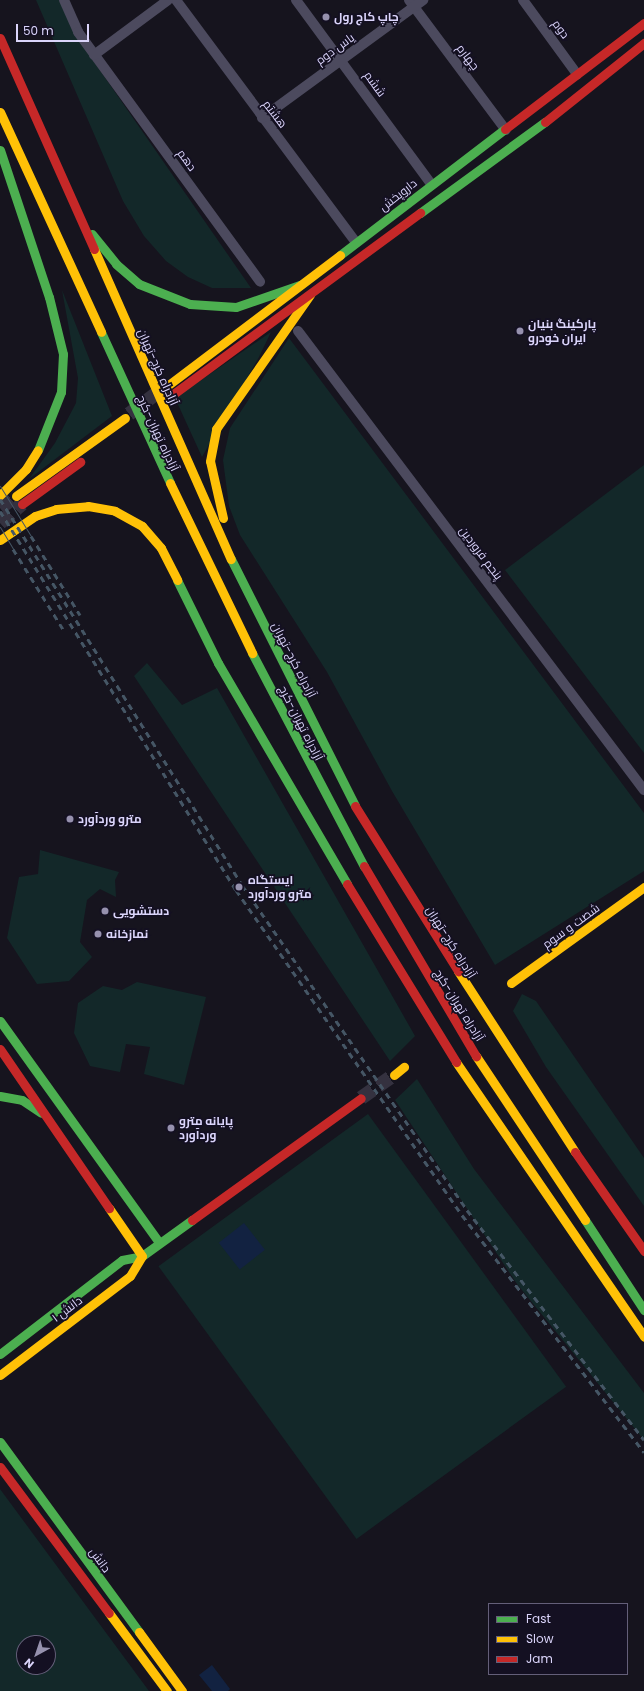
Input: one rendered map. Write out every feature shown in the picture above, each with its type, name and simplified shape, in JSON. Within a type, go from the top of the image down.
[{"type":"main road","name":"داروپخش","points":[[167,386],[431,184],[506,130],[644,23]]},
{"type":"main road","name":"آزادراه کرج-تهران","points":[[0,38],[66,193],[241,581],[357,810],[444,954],[532,1090],[644,1251]]},
{"type":"main road","points":[[172,395],[557,113],[644,43]]},
{"type":"main road","points":[[550,96],[560,100],[557,113]]},
{"type":"main road","name":"آزادراه تهران-کرج","points":[[0,112],[211,573],[333,812],[409,947],[478,1059],[644,1310]]},
{"type":"main road","points":[[0,150],[49,297],[63,354],[61,392],[43,443],[26,469],[0,495]]},
{"type":"main road","points":[[66,193],[116,264],[139,284],[168,298],[212,307],[236,307],[300,285]]},
{"type":"main road","points":[[241,581],[215,489],[212,443],[229,407],[310,295]]},
{"type":"main road","points":[[16,496],[127,421],[22,504]]},
{"type":"main road","points":[[0,540],[35,516],[56,509],[88,506],[114,511],[142,526],[161,548],[218,663],[413,996],[530,1176],[644,1337]]},
{"type":"main road","name":"شصت و سوم","points":[[511,983],[644,887]]},
{"type":"main road","points":[[0,1020],[4,1034],[16,1043],[158,1242]]},
{"type":"main road","points":[[16,1043],[2,1056],[47,1117],[142,1256]]},
{"type":"main road","points":[[394,1074],[404,1067]]},
{"type":"main road","points":[[0,1096],[22,1100],[47,1117]]},
{"type":"main road","name":"دانش ۱","points":[[0,1375],[130,1276],[142,1256],[158,1242],[361,1098]]},
{"type":"main road","name":"دانش ۱","points":[[0,1354],[122,1260],[142,1256]]},
{"type":"main road","name":"دانش","points":[[0,1442],[182,1691]]},
{"type":"main road","name":"دانش","points":[[0,1467],[167,1691]]},
{"type":"street","name":"دهم","points":[[64,0],[78,32],[260,282]]},
{"type":"street","points":[[94,54],[168,0]]},
{"type":"street","name":"هشتم","points":[[176,0],[262,118],[356,242]]},
{"type":"street","name":"ششم","points":[[296,0],[431,184]]},
{"type":"street","name":"یاس دوم","points":[[262,118],[341,60],[412,3],[423,0]]},
{"type":"street","name":"دوم","points":[[523,0],[577,74]]},
{"type":"street","name":"چهارم","points":[[412,3],[506,130]]},
{"type":"street","name":"پنجم فروردین","points":[[298,331],[644,790]]},
{"type":"green space","points":[[36,0],[60,0],[90,56],[251,288],[212,288],[188,277],[166,261],[144,236],[123,201]]},
{"type":"green space","points":[[62,290],[112,416],[29,479],[55,443],[76,403],[78,378]]},
{"type":"green space","points":[[271,332],[259,357],[202,457],[175,398]]},
{"type":"green space","points":[[289,338],[644,813],[644,871],[495,965],[392,791],[327,672],[240,535],[229,506],[223,460],[230,428]]},
{"type":"green space","points":[[644,465],[644,753],[505,570]]},
{"type":"green space","points":[[147,663],[182,705],[217,688],[415,1036],[390,1061],[134,676]]},
{"type":"green space","points":[[40,850],[119,872],[115,880],[116,897],[100,889],[87,900],[80,942],[92,957],[69,981],[37,984],[7,938],[19,877],[38,874]]},
{"type":"green space","points":[[137,982],[206,997],[184,1085],[144,1074],[150,1047],[126,1044],[120,1072],[90,1066],[74,1033],[78,1003],[103,986],[122,990]]},
{"type":"green space","points":[[522,994],[536,1001],[644,1158],[644,1206],[546,1067],[513,1011]]},
{"type":"green space","points":[[417,1079],[474,1169],[644,1393],[644,1440],[517,1284],[395,1100]]},
{"type":"green space","points":[[368,1114],[566,1387],[357,1539],[158,1266]]},
{"type":"green space","points":[[0,1489],[149,1691],[0,1691]]},
{"type":"water","points":[[244,1223],[265,1250],[240,1269],[219,1243]]},
{"type":"water","points":[[212,1665],[230,1689],[228,1691],[212,1691],[199,1675]]},
{"type":"tunnel","points":[[129,414],[165,387]]},
{"type":"tunnel","points":[[0,508],[16,496]]},
{"type":"tunnel","points":[[0,523],[22,504]]},
{"type":"tunnel","points":[[361,1098],[394,1075]]},
{"type":"tram line","points":[[0,486],[31,536]]},
{"type":"tram line","points":[[0,527],[13,549]]},
{"type":"railway","points":[[0,499],[242,885],[467,1210],[644,1440]]},
{"type":"railway","points":[[0,511],[236,890],[462,1215],[644,1452]]},
{"type":"railway","points":[[31,536],[80,615]]},
{"type":"railway","points":[[13,549],[63,629]]},
{"type":"traffic: fast","points":[[420,213],[545,122]]},
{"type":"traffic: fast","points":[[340,255],[505,129]]},
{"type":"traffic: fast","points":[[0,150],[49,297],[63,354],[61,392],[38,450]]},
{"type":"traffic: fast","points":[[92,234],[116,264],[139,284],[190,304],[236,307],[300,285]]},
{"type":"traffic: fast","points":[[101,332],[170,483]]},
{"type":"traffic: fast","points":[[231,559],[355,806]]},
{"type":"traffic: fast","points":[[177,580],[218,663],[347,884]]},
{"type":"traffic: fast","points":[[252,653],[364,866]]},
{"type":"traffic: fast","points":[[0,1021],[158,1241]]},
{"type":"traffic: fast","points":[[0,1096],[22,1100],[41,1113]]},
{"type":"traffic: fast","points":[[0,1354],[122,1260],[142,1256],[192,1220]]},
{"type":"traffic: fast","points":[[585,1220],[644,1310]]},
{"type":"traffic: fast","points":[[0,1442],[139,1632]]},
{"type":"traffic: slow","points":[[0,112],[101,332]]},
{"type":"traffic: slow","points":[[94,249],[231,559]]},
{"type":"traffic: slow","points":[[167,386],[340,255]]},
{"type":"traffic: slow","points":[[223,518],[210,461],[216,429],[310,295]]},
{"type":"traffic: slow","points":[[16,496],[125,418]]},
{"type":"traffic: slow","points":[[0,495],[26,469],[38,450]]},
{"type":"traffic: slow","points":[[170,483],[252,653]]},
{"type":"traffic: slow","points":[[0,540],[35,516],[56,509],[88,506],[115,511],[142,526],[161,548],[177,580]]},
{"type":"traffic: slow","points":[[511,983],[644,887]]},
{"type":"traffic: slow","points":[[458,971],[575,1152]]},
{"type":"traffic: slow","points":[[476,1056],[585,1220]]},
{"type":"traffic: slow","points":[[456,1062],[644,1337]]},
{"type":"traffic: slow","points":[[394,1075],[404,1067]]},
{"type":"traffic: slow","points":[[0,1375],[130,1276],[142,1256],[109,1208]]},
{"type":"traffic: slow","points":[[109,1613],[167,1691]]},
{"type":"traffic: slow","points":[[139,1632],[182,1691]]},
{"type":"traffic: jam","points":[[505,129],[644,23]]},
{"type":"traffic: jam","points":[[0,38],[94,249]]},
{"type":"traffic: jam","points":[[545,122],[644,43]]},
{"type":"traffic: jam","points":[[172,395],[420,213]]},
{"type":"traffic: jam","points":[[22,504],[80,462]]},
{"type":"traffic: jam","points":[[355,806],[458,971]]},
{"type":"traffic: jam","points":[[364,866],[476,1056]]},
{"type":"traffic: jam","points":[[347,884],[456,1062]]},
{"type":"traffic: jam","points":[[0,1049],[109,1208]]},
{"type":"traffic: jam","points":[[192,1220],[361,1098]]},
{"type":"traffic: jam","points":[[575,1152],[644,1251]]},
{"type":"traffic: jam","points":[[0,1467],[109,1613]]},
{"type":"place","name":"چاپ کاج رول","points":[[326,17]]},
{"type":"place","name":"پارکینگ بنیان ایران خودرو","points":[[520,331]]},
{"type":"place","name":"مترو وردآورد","points":[[70,819]]},
{"type":"place","name":"ایستگاه مترو وردآورد","points":[[239,887]]},
{"type":"place","name":"دستشویی","points":[[105,911]]},
{"type":"place","name":"نمازخانه","points":[[98,934]]},
{"type":"place","name":"پایانه مترو وردآورد","points":[[171,1128]]}]
